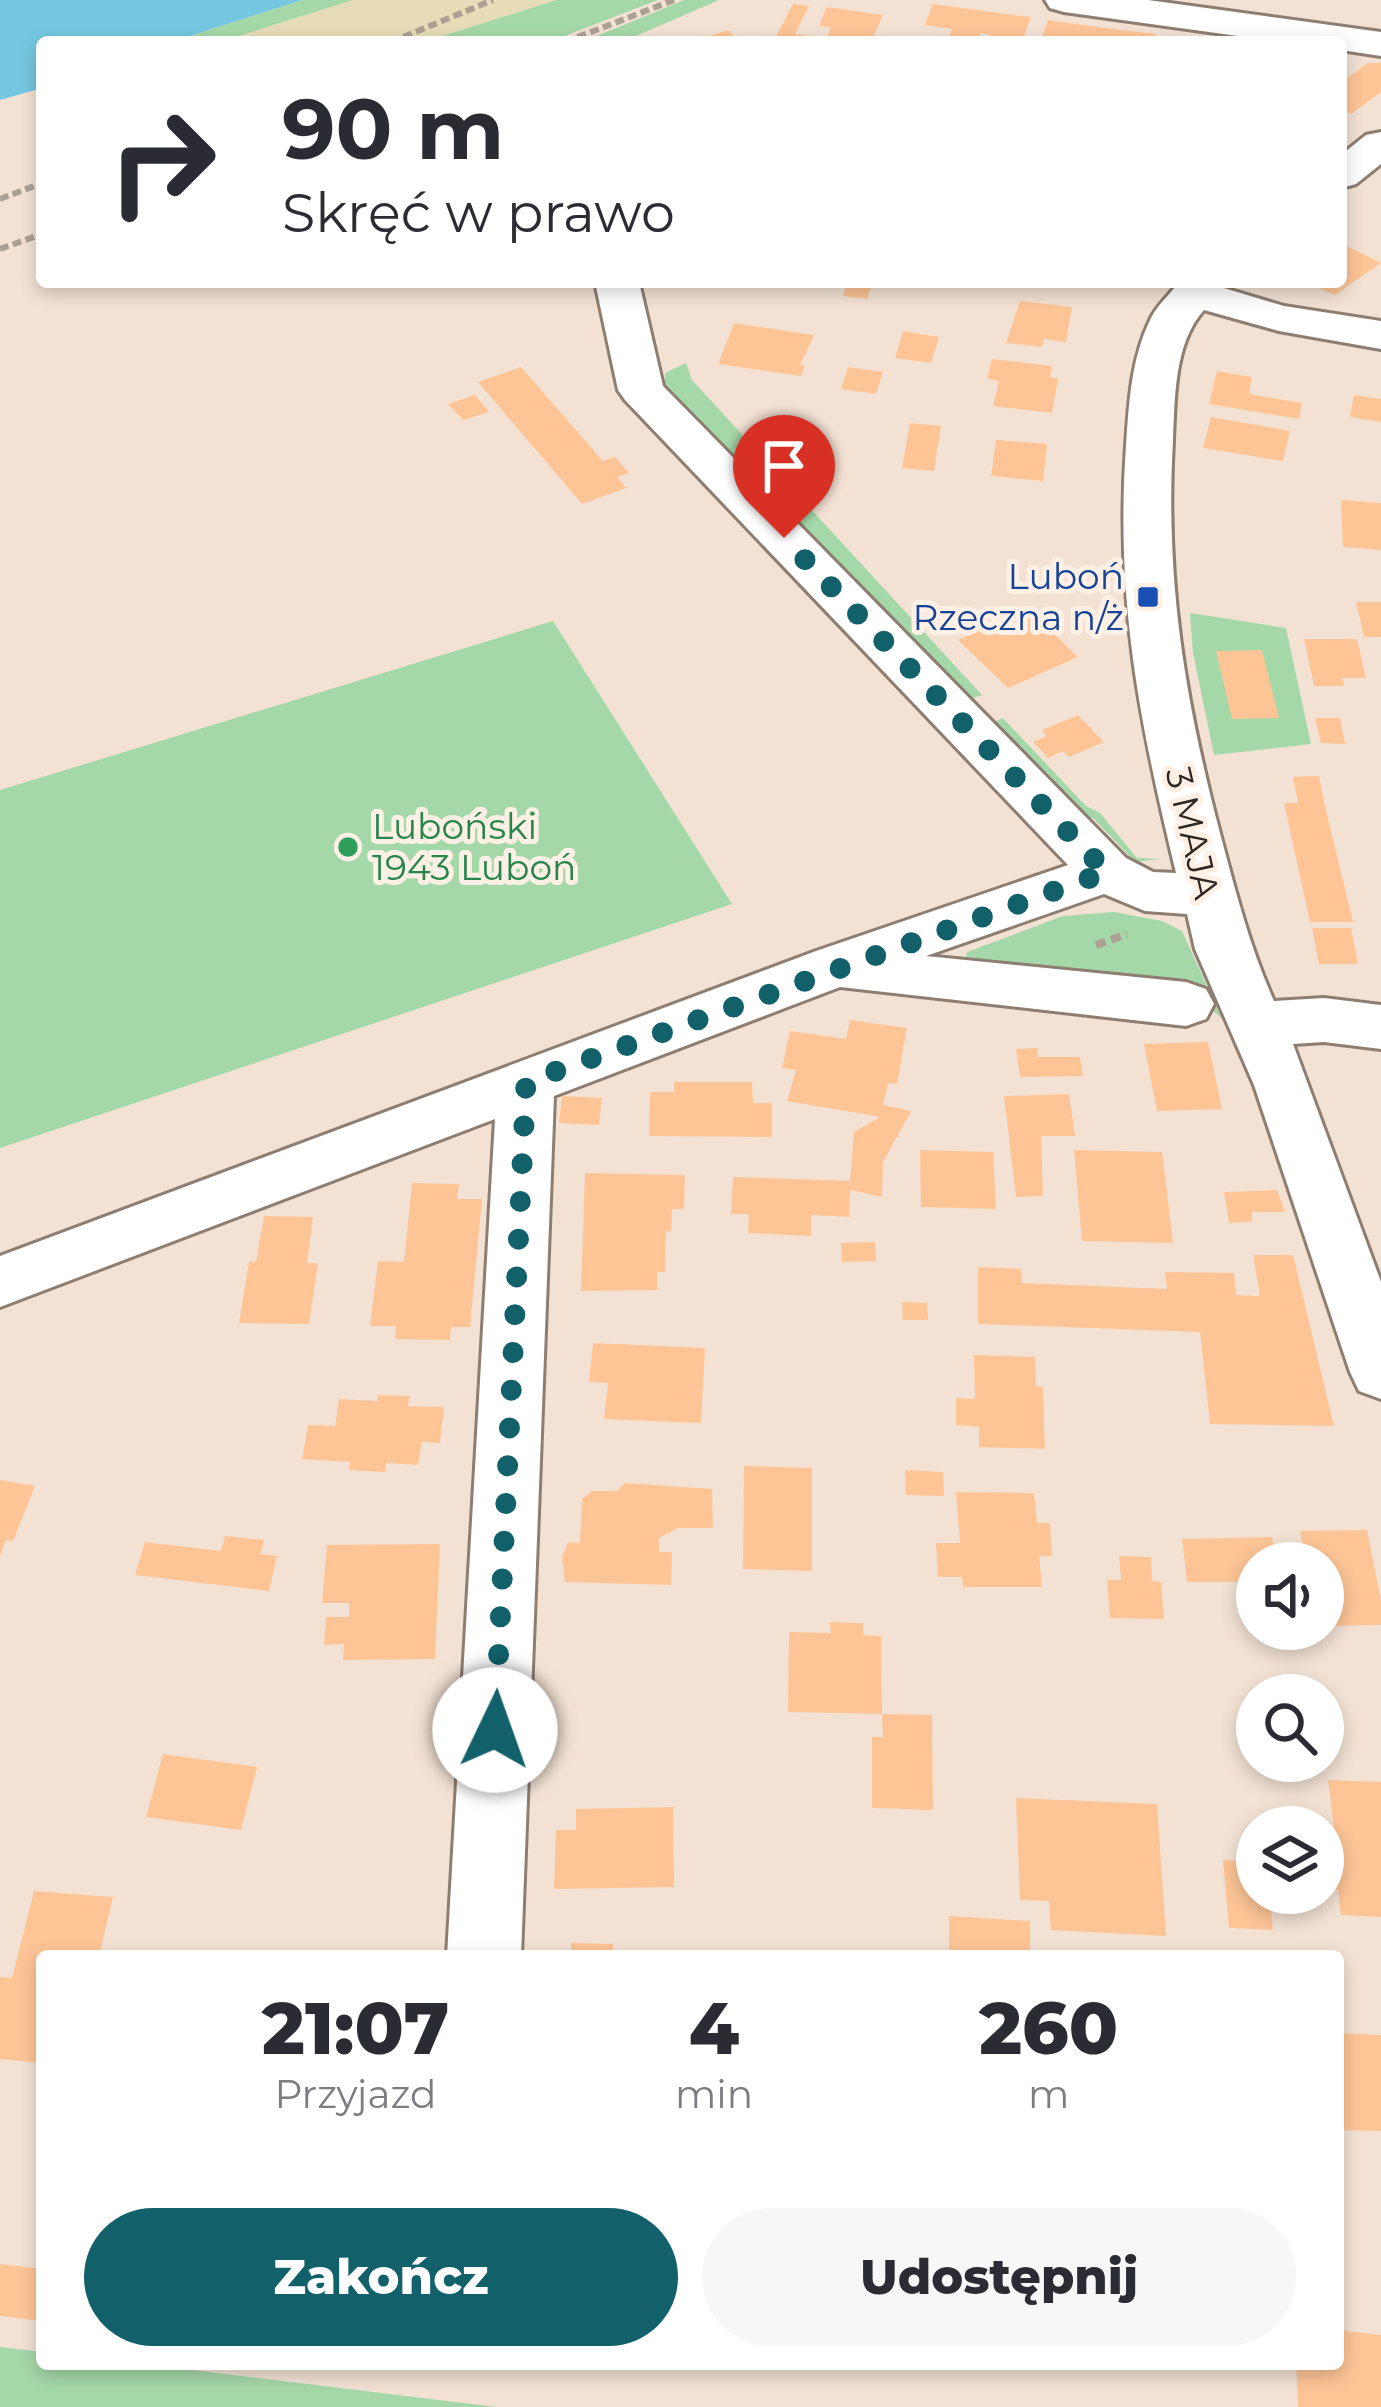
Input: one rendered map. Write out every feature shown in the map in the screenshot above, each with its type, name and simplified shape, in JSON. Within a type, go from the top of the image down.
[{"type":"street","points":[[1064,0],[1323,36]]},
{"type":"street","points":[[1347,39],[1381,44]]},
{"type":"street","points":[[1347,170],[1381,144]]},
{"type":"street","points":[[618,288],[641,390],[1107,872],[1145,891],[1207,895]]},
{"type":"street","name":"3 MAJA","points":[[1198,288],[1167,330],[1153,379],[1145,546],[1150,625],[1165,709],[1223,949],[1289,1102],[1381,1372]]},
{"type":"street","points":[[1201,288],[1259,314],[1381,335]]},
{"type":"street","points":[[0,1282],[526,1098],[836,966],[1107,872]]},
{"type":"street","points":[[836,966],[1186,1004]]},
{"type":"street","points":[[1255,1024],[1324,1021],[1381,1027]]},
{"type":"street","points":[[484,1950],[526,1098]]},
{"type":"path","points":[[406,36],[493,0]]},
{"type":"path","points":[[581,36],[674,0]]},
{"type":"path","points":[[0,200],[36,185]]},
{"type":"path","points":[[0,249],[36,236]]},
{"type":"green space","points":[[302,0],[354,0],[239,36],[190,36]]},
{"type":"green space","points":[[556,0],[658,0],[565,36],[442,36]]},
{"type":"green space","points":[[684,0],[719,0],[636,36],[597,36]]},
{"type":"green space","points":[[686,363],[692,380],[982,695],[966,700],[674,395],[665,384],[665,373]]},
{"type":"green space","points":[[1190,613],[1286,628],[1311,744],[1214,755],[1193,653]]},
{"type":"green space","name":"Luboński 1943 Luboń","points":[[553,621],[732,904],[0,1148],[0,790]]},
{"type":"green space","points":[[1003,718],[1086,806],[1100,813],[1137,858],[1160,859],[1135,862],[1093,818],[1084,822],[990,724]]},
{"type":"green space","points":[[1114,912],[1162,921],[1182,931],[1222,1019],[1189,988],[964,968],[967,952],[1063,916]]},
{"type":"green space","points":[[0,2347],[36,2351],[36,2370],[192,2370],[497,2407],[0,2407]]},
{"type":"sand","points":[[353,0],[556,0],[442,36],[239,36]]},
{"type":"water","points":[[0,0],[302,0],[190,36],[36,36],[36,90],[0,100]]},
{"type":"building","points":[[793,4],[809,6],[795,34],[810,36],[777,36]]},
{"type":"building","points":[[933,4],[1031,17],[1024,36],[949,36],[952,29],[925,25]]},
{"type":"building","points":[[827,7],[883,15],[874,36],[828,36],[831,27],[819,26]]},
{"type":"building","points":[[1048,20],[1156,34],[1156,36],[1043,36]]},
{"type":"building","points":[[1368,63],[1381,63],[1381,92],[1351,114],[1347,112],[1349,77]]},
{"type":"building","points":[[1347,246],[1381,263],[1347,287]]},
{"type":"building","points":[[845,288],[871,288],[867,299],[843,296]]},
{"type":"building","points":[[1319,288],[1345,288],[1335,295]]},
{"type":"building","points":[[1020,301],[1072,307],[1066,342],[1044,339],[1042,347],[1006,343]]},
{"type":"building","points":[[734,323],[814,335],[800,365],[805,365],[801,376],[718,364]]},
{"type":"building","points":[[903,331],[939,337],[931,363],[895,358]]},
{"type":"building","points":[[992,359],[1052,366],[1050,377],[1058,379],[1052,413],[993,406],[999,381],[987,379]]},
{"type":"building","points":[[521,367],[603,461],[615,457],[629,473],[617,477],[626,488],[582,504],[478,382]]},
{"type":"building","points":[[848,367],[883,372],[876,394],[841,389]]},
{"type":"building","points":[[1217,371],[1252,377],[1249,394],[1302,403],[1299,419],[1209,404]]},
{"type":"building","points":[[475,395],[489,412],[463,420],[448,404]]},
{"type":"building","points":[[1354,395],[1381,399],[1381,422],[1350,417]]},
{"type":"building","points":[[1211,417],[1290,431],[1283,461],[1203,448]]},
{"type":"building","points":[[910,423],[941,426],[934,471],[902,468]]},
{"type":"building","points":[[996,440],[1047,444],[1043,481],[991,476]]},
{"type":"building","points":[[1341,500],[1381,503],[1381,550],[1343,547]]},
{"type":"building","points":[[1356,602],[1381,602],[1381,637],[1364,637]]},
{"type":"building","points":[[1028,609],[1078,657],[1008,688],[958,640]]},
{"type":"building","points":[[1304,639],[1357,639],[1366,678],[1342,678],[1344,686],[1314,686]]},
{"type":"building","points":[[1262,650],[1279,718],[1232,719],[1216,651]]},
{"type":"building","points":[[1078,715],[1104,742],[1069,757],[1063,751],[1048,758],[1033,742],[1047,736],[1042,730]]},
{"type":"building","points":[[1315,718],[1340,718],[1345,744],[1321,743]]},
{"type":"building","points":[[1319,776],[1353,922],[1310,922],[1284,803],[1298,803],[1293,777]]},
{"type":"building","points":[[1312,928],[1351,928],[1358,964],[1319,964]]},
{"type":"building","points":[[850,1020],[907,1028],[897,1084],[888,1083],[883,1105],[911,1111],[883,1162],[882,1197],[850,1190],[849,1217],[811,1215],[811,1236],[748,1233],[749,1214],[731,1214],[733,1177],[850,1181],[854,1132],[880,1117],[787,1101],[796,1070],[782,1068],[790,1031],[846,1039]]},
{"type":"building","points":[[1208,1042],[1222,1109],[1157,1111],[1144,1044]]},
{"type":"building","points":[[1037,1048],[1038,1057],[1080,1057],[1083,1076],[1020,1077],[1016,1049]]},
{"type":"building","points":[[674,1082],[752,1082],[753,1103],[772,1103],[772,1137],[649,1136],[650,1092],[674,1092]]},
{"type":"building","points":[[1069,1094],[1075,1136],[1041,1136],[1043,1196],[1016,1197],[1004,1096]]},
{"type":"building","points":[[562,1096],[602,1098],[599,1125],[559,1123]]},
{"type":"building","points":[[920,1150],[993,1152],[996,1209],[921,1207]]},
{"type":"building","points":[[1074,1150],[1162,1152],[1173,1243],[1082,1241]]},
{"type":"building","points":[[585,1173],[685,1175],[684,1209],[672,1209],[665,1272],[657,1272],[657,1290],[581,1291]]},
{"type":"building","points":[[412,1183],[459,1184],[457,1199],[482,1199],[470,1327],[451,1327],[450,1340],[395,1339],[396,1326],[370,1326],[378,1261],[404,1262]]},
{"type":"building","points":[[1277,1190],[1285,1212],[1252,1212],[1252,1222],[1229,1223],[1224,1192]]},
{"type":"building","points":[[264,1216],[313,1217],[307,1263],[318,1263],[309,1324],[239,1323],[249,1261],[256,1262]]},
{"type":"building","points":[[875,1242],[876,1261],[842,1262],[841,1243]]},
{"type":"building","points":[[1253,1255],[1293,1255],[1334,1426],[1210,1424],[1200,1332],[978,1324],[978,1267],[1021,1269],[1022,1283],[1167,1289],[1165,1272],[1234,1273],[1236,1295],[1260,1296]]},
{"type":"building","points":[[902,1302],[927,1303],[928,1320],[903,1320]]},
{"type":"building","points":[[593,1343],[705,1348],[701,1423],[604,1419],[608,1383],[589,1382]]},
{"type":"building","points":[[974,1355],[1035,1357],[1036,1386],[1043,1387],[1045,1449],[979,1447],[979,1427],[956,1425],[956,1398],[975,1399]]},
{"type":"building","points":[[378,1395],[410,1396],[408,1406],[444,1407],[440,1443],[422,1442],[418,1465],[386,1463],[385,1472],[349,1470],[350,1462],[302,1459],[308,1425],[335,1426],[339,1399],[377,1401]]},
{"type":"building","points":[[744,1466],[812,1468],[812,1571],[743,1569]]},
{"type":"building","points":[[905,1470],[943,1472],[944,1496],[906,1495]]},
{"type":"building","points":[[0,1480],[35,1486],[13,1541],[6,1540],[0,1556]]},
{"type":"building","points":[[625,1483],[712,1489],[713,1528],[678,1528],[659,1538],[659,1552],[672,1552],[671,1585],[565,1582],[562,1557],[568,1542],[580,1543],[582,1499],[592,1491],[617,1491]]},
{"type":"building","points":[[956,1492],[1034,1493],[1037,1523],[1050,1523],[1052,1556],[1039,1556],[1042,1587],[963,1587],[962,1577],[938,1577],[936,1543],[960,1543]]},
{"type":"building","points":[[1367,1530],[1381,1600],[1381,1625],[1344,1626],[1344,1542],[1302,1542],[1300,1531]]},
{"type":"building","points":[[225,1536],[264,1540],[260,1554],[277,1556],[269,1591],[135,1575],[145,1542],[221,1551]]},
{"type":"building","points":[[1272,1537],[1273,1542],[1236,1542],[1236,1582],[1187,1582],[1182,1539]]},
{"type":"building","points":[[440,1544],[435,1659],[343,1660],[344,1644],[324,1645],[326,1617],[349,1617],[349,1603],[322,1603],[327,1545]]},
{"type":"building","points":[[1119,1556],[1151,1557],[1152,1581],[1161,1582],[1164,1619],[1110,1618],[1107,1580],[1121,1580]]},
{"type":"building","points":[[830,1622],[863,1623],[863,1635],[881,1636],[882,1714],[788,1712],[789,1632],[831,1633]]},
{"type":"building","points":[[882,1714],[932,1715],[933,1810],[872,1808],[872,1737],[883,1737]]},
{"type":"building","points":[[163,1754],[257,1767],[241,1830],[146,1817]]},
{"type":"building","points":[[1328,1782],[1381,1782],[1381,1917],[1341,1915],[1344,1806],[1331,1806]]},
{"type":"building","points":[[1016,1798],[1157,1804],[1166,1936],[1051,1930],[1049,1901],[1020,1900]]},
{"type":"building","points":[[673,1807],[674,1887],[554,1889],[556,1830],[576,1830],[576,1809]]},
{"type":"building","points":[[1223,1860],[1236,1861],[1236,1914],[1271,1914],[1273,1930],[1229,1928]]},
{"type":"building","points":[[34,1891],[113,1897],[100,1950],[36,1950],[36,2062],[0,2059],[0,1977],[12,1978]]},
{"type":"building","points":[[949,1916],[1030,1921],[1030,1950],[949,1950]]},
{"type":"building","points":[[571,1943],[613,1944],[613,1950],[571,1950]]},
{"type":"building","points":[[1344,2033],[1381,2035],[1381,2131],[1344,2130]]},
{"type":"building","points":[[0,2264],[36,2268],[36,2320],[0,2316]]},
{"type":"building","points":[[1344,2331],[1381,2335],[1381,2407],[1298,2407],[1296,2370],[1344,2370]]},
{"type":"place","name":"Luboń Rzeczna n/ż","points":[[1148,597]]},
{"type":"place","name":"Luboński 1943 Luboń","points":[[348,847]]},
{"type":"route","points":[[495,1730],[526,1082],[836,966],[1107,872],[784,538]]}]
